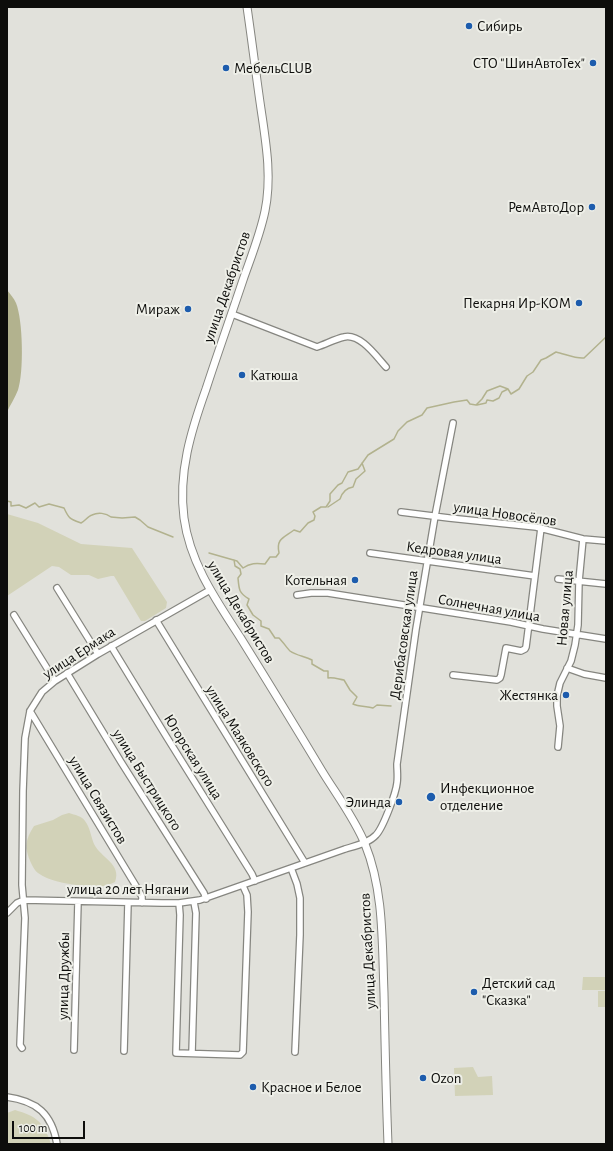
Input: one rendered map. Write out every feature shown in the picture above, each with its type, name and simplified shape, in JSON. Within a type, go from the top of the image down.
[{"type":"main road","name":"улица Декабристов","points":[[247,7],[267,150],[267,200],[262,225],[192,428],[182,482],[182,504],[187,539],[197,565],[210,590],[352,819],[364,842],[375,874],[380,904],[383,943],[388,1144]]},
{"type":"street","points":[[232,314],[317,347],[344,336],[354,337],[361,341],[386,367]]},
{"type":"street","name":"Дерибасовская улица","points":[[364,842],[376,836],[396,789],[397,764],[420,608],[435,516],[453,423]]},
{"type":"street","name":"улица Новосёлов","points":[[401,512],[541,528],[583,539],[606,541]]},
{"type":"street","points":[[453,675],[498,680],[501,676],[506,648],[521,651],[525,649],[541,528]]},
{"type":"street","name":"Новая улица","points":[[558,747],[560,726],[557,696],[560,683],[573,654],[577,635],[579,581],[583,539]]},
{"type":"street","name":"Кедровая улица","points":[[370,553],[535,576]]},
{"type":"street","points":[[558,579],[606,584]]},
{"type":"street","points":[[57,588],[98,654]]},
{"type":"street","name":"улица Ермака","points":[[22,1048],[20,1045],[25,918],[22,885],[23,776],[25,738],[30,711],[42,692],[55,681],[111,646],[210,590]]},
{"type":"street","name":"Солнечная улица","points":[[297,595],[321,592],[511,622],[606,639]]},
{"type":"street","points":[[14,615],[55,681]]},
{"type":"street","name":"улица Маяковского","points":[[156,620],[305,863]]},
{"type":"street","name":"Югорская улица","points":[[111,646],[255,881]]},
{"type":"street","points":[[567,668],[584,674],[606,678]]},
{"type":"street","name":"улица Быстрицкого","points":[[67,673],[121,762],[204,893],[206,899]]},
{"type":"street","name":"улица Связистов","points":[[30,711],[139,891],[142,897],[142,903]]},
{"type":"street","name":"улица 20 лет Нягани","points":[[24,900],[128,903],[194,902],[243,886],[364,842]]},
{"type":"street","points":[[291,868],[300,898],[300,935],[294,1052]]},
{"type":"street","points":[[179,903],[180,915],[176,1053],[240,1055],[243,1052],[248,912],[246,895],[243,886]]},
{"type":"street","points":[[7,913],[17,903],[24,900]]},
{"type":"street","name":"улица Дружбы","points":[[74,1050],[78,902]]},
{"type":"street","points":[[192,1053],[196,913],[194,902]]},
{"type":"street","points":[[124,1051],[128,903]]},
{"type":"street","points":[[7,1097],[23,1100],[41,1110],[53,1127],[57,1144]]},
{"type":"shaded area","points":[[7,290],[15,301],[18,311],[22,359],[18,390],[7,412]]},
{"type":"shaded area","points":[[7,514],[38,523],[81,544],[132,548],[167,602],[166,608],[145,621],[141,621],[114,576],[98,579],[89,575],[71,575],[59,567],[52,566],[7,596]]},
{"type":"shaded area","points":[[69,813],[84,819],[87,823],[97,849],[116,870],[115,882],[100,887],[76,885],[47,878],[34,869],[27,853],[26,844],[34,826]]},
{"type":"shaded area","points":[[583,977],[606,977],[606,990],[582,990]]},
{"type":"shaded area","points":[[598,991],[606,991],[606,1007],[598,1007]]},
{"type":"shaded area","points":[[473,1067],[478,1077],[492,1076],[493,1095],[455,1096],[454,1068]]},
{"type":"shaded area","points":[[15,1110],[38,1121],[45,1130],[51,1144],[7,1144],[7,1113]]},
{"type":"waterway","points":[[209,553],[237,561],[243,568],[253,564],[265,564],[270,557],[276,557],[279,553],[278,548],[281,539],[294,530],[300,532],[308,523],[314,520],[315,516],[313,512],[321,507],[326,507],[330,501],[330,494],[338,485],[342,483],[348,472],[358,469],[368,455],[394,439],[398,431],[407,422],[422,415],[427,408],[467,400],[470,404],[476,405],[487,391],[500,386],[508,389],[511,394],[519,389],[527,376],[533,372],[541,360],[556,352],[584,358],[606,337]]},
{"type":"waterway","points":[[477,405],[486,403],[487,400],[493,401],[499,398],[502,392],[508,389]]},
{"type":"waterway","points":[[328,507],[340,499],[346,490],[353,487],[356,479],[365,471],[362,463]]},
{"type":"waterway","points":[[7,501],[11,502],[11,506],[19,505],[26,508],[35,503],[39,507],[49,504],[64,508],[70,518],[81,523],[97,513],[111,517],[135,517],[148,527],[173,537]]},
{"type":"waterway","points":[[234,560],[235,566],[240,569],[241,574],[238,578],[240,591],[249,599],[247,605],[253,615],[261,621],[261,626],[269,629],[275,638],[279,638],[290,651],[312,660],[312,664],[324,671],[328,671],[328,678],[344,680],[350,690],[357,697],[353,704],[373,708],[377,705],[391,706]]},
{"type":"place","name":"Сибирь","points":[[469,26]]},
{"type":"place","name":"СТО \"ШинАвтоТех\"","points":[[593,63]]},
{"type":"place","name":"МебельCLUB","points":[[226,68]]},
{"type":"place","name":"РемАвтоДор","points":[[592,207]]},
{"type":"place","name":"Пекарня Ир-КОМ","points":[[579,303]]},
{"type":"place","name":"Мираж","points":[[188,309]]},
{"type":"place","name":"Катюша","points":[[242,375]]},
{"type":"place","name":"Котельная","points":[[355,580]]},
{"type":"place","name":"Жестянка","points":[[566,695]]},
{"type":"place","name":"Инфекционное отделение","points":[[431,797]]},
{"type":"place","name":"Элинда","points":[[399,802]]},
{"type":"place","name":"Детский сад \"Сказка\"","points":[[474,992]]},
{"type":"place","name":"Ozon","points":[[423,1078]]},
{"type":"place","name":"Красное и Белое","points":[[253,1087]]}]
